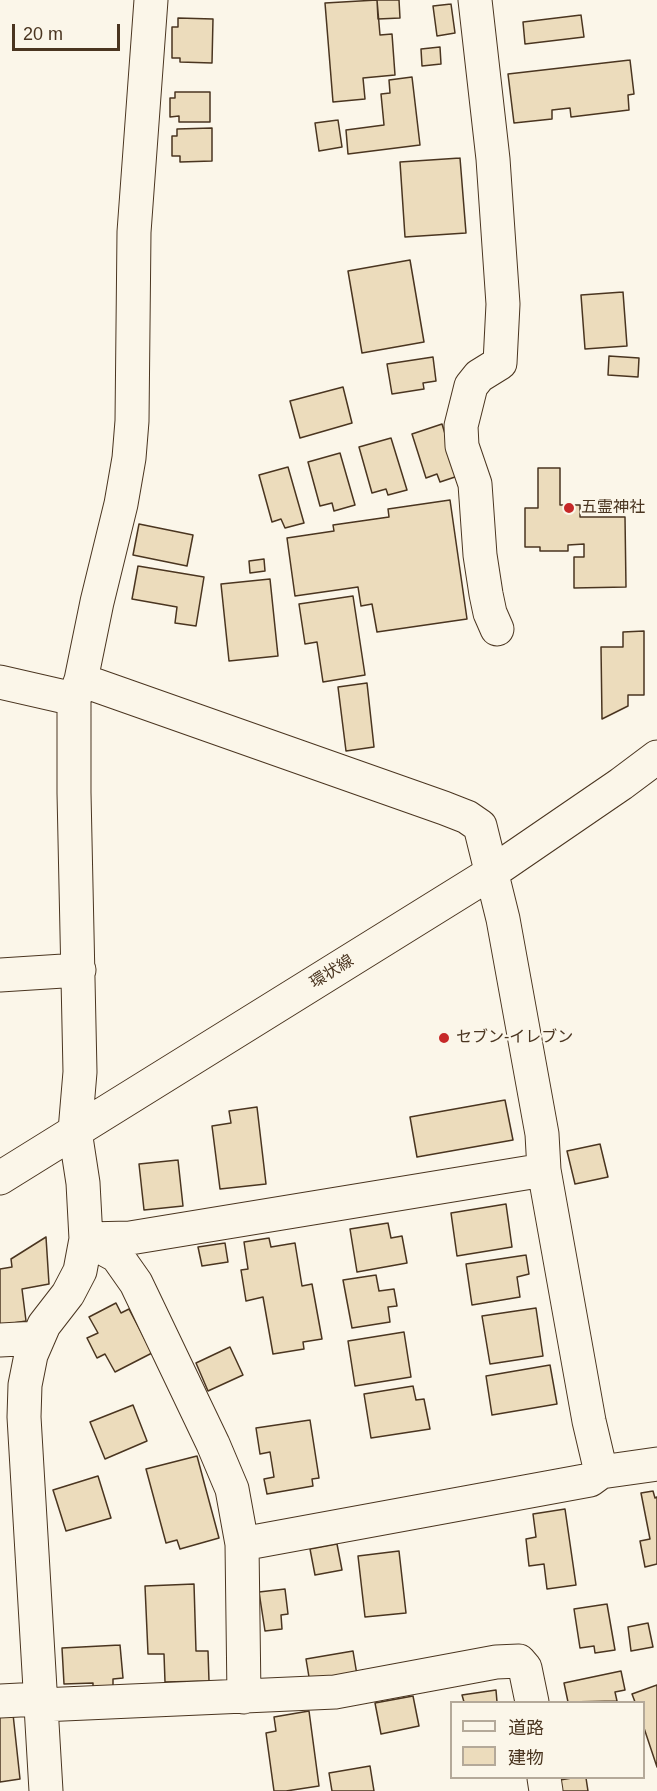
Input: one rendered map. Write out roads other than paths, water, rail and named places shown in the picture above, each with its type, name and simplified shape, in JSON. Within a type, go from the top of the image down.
[{"type":"street","points":[[46,1791],[24,1417],[25,1384],[31,1355],[44,1325],[68,1294],[80,1271],[86,1239],[83,1183],[75,1131],[80,1072],[74,804],[78,690],[121,504],[129,458],[132,421],[134,232],[151,0]]},
{"type":"street","points":[[475,0],[493,159],[503,304],[500,363],[478,376],[471,386],[460,426],[462,446],[475,484],[480,555],[486,594],[490,613],[497,629]]},
{"type":"street","points":[[0,682],[78,690],[467,817],[480,826],[503,919],[542,1134],[544,1170],[589,1421],[601,1472]]},
{"type":"street","name":"環状線","points":[[0,1178],[491,873],[621,784],[657,756]]},
{"type":"street","points":[[0,975],[79,970]]},
{"type":"street","points":[[86,1239],[130,1238],[544,1170]]},
{"type":"street","points":[[86,1239],[117,1256],[136,1282],[232,1489],[242,1544],[244,1697]]},
{"type":"street","points":[[0,1340],[38,1338]]},
{"type":"street","points":[[242,1544],[590,1480],[601,1472],[657,1464]]},
{"type":"street","points":[[0,1701],[244,1697],[335,1692],[496,1662],[519,1661],[525,1668],[532,1701]]},
{"type":"place","name":"五霊神社","points":[[569,508]]},
{"type":"place","name":"セブン-イレブン","points":[[444,1038]]}]
